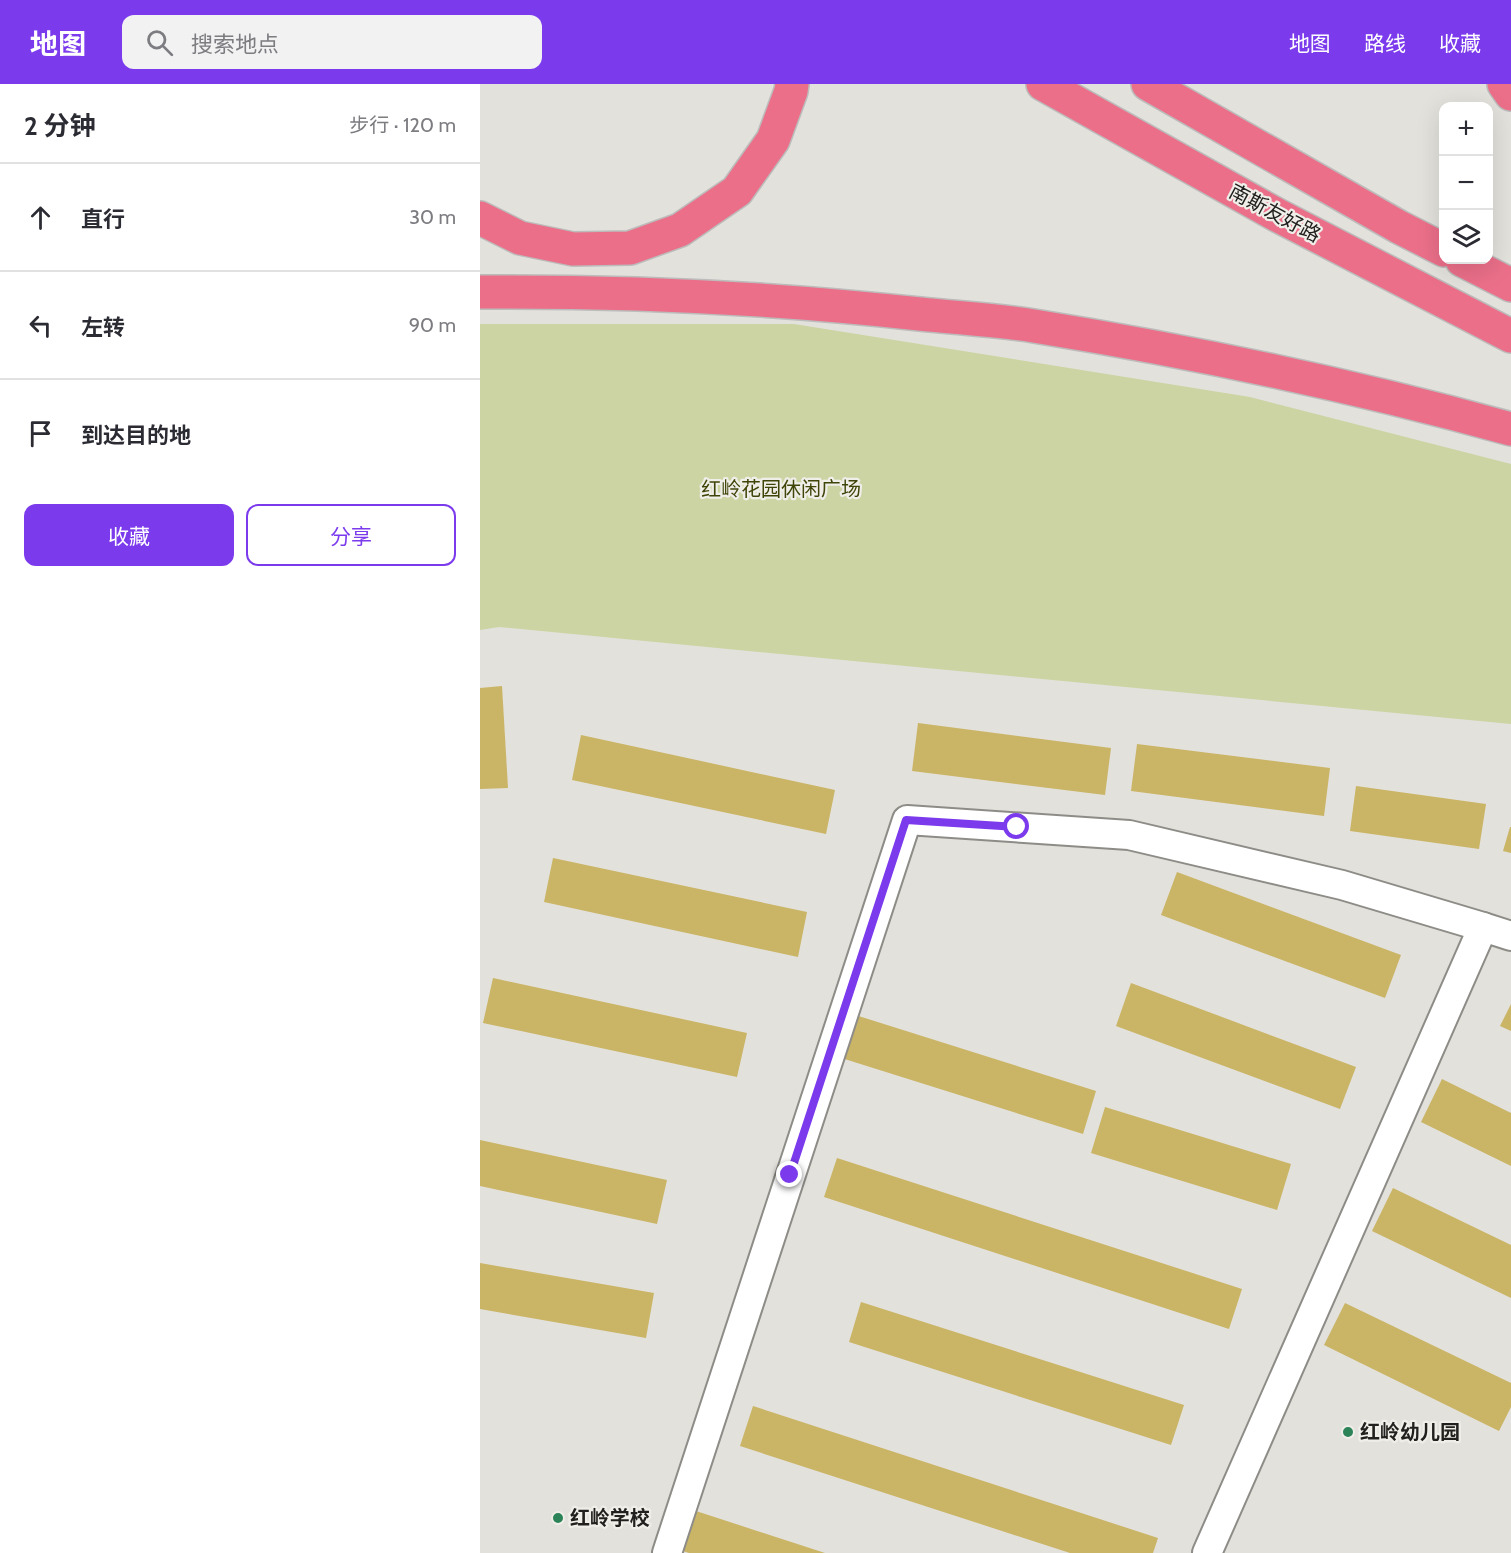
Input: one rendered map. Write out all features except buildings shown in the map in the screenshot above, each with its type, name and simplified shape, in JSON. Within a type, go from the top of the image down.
[{"type":"highway","points":[[480,218],[520,238],[573,249],[630,248],[680,230],[736,191],[773,140],[792,84]]},
{"type":"highway","name":"南斯友好路","points":[[1043,84],[1276,215],[1511,336]]},
{"type":"highway","points":[[1148,84],[1439,248]]},
{"type":"highway","points":[[1504,84],[1511,94]]},
{"type":"highway","points":[[1470,264],[1511,285]]},
{"type":"highway","points":[[480,292],[642,294],[826,304],[1032,326],[1228,362],[1448,412],[1511,429]]},
{"type":"lane","points":[[667,1553],[906,820],[1128,835],[1342,885],[1511,936]]},
{"type":"lane","points":[[1207,1553],[1483,927]]},
{"type":"green space","name":"红岭花园休闲广场","points":[[480,324],[794,324],[1250,397],[1511,464],[1511,724],[499,627],[480,630]]},
{"type":"place","name":"红岭幼儿园","points":[[1348,1432]]},
{"type":"place","name":"红岭学校","points":[[558,1518]]},
{"type":"route","points":[[790,1175],[906,820],[1017,827]]}]
